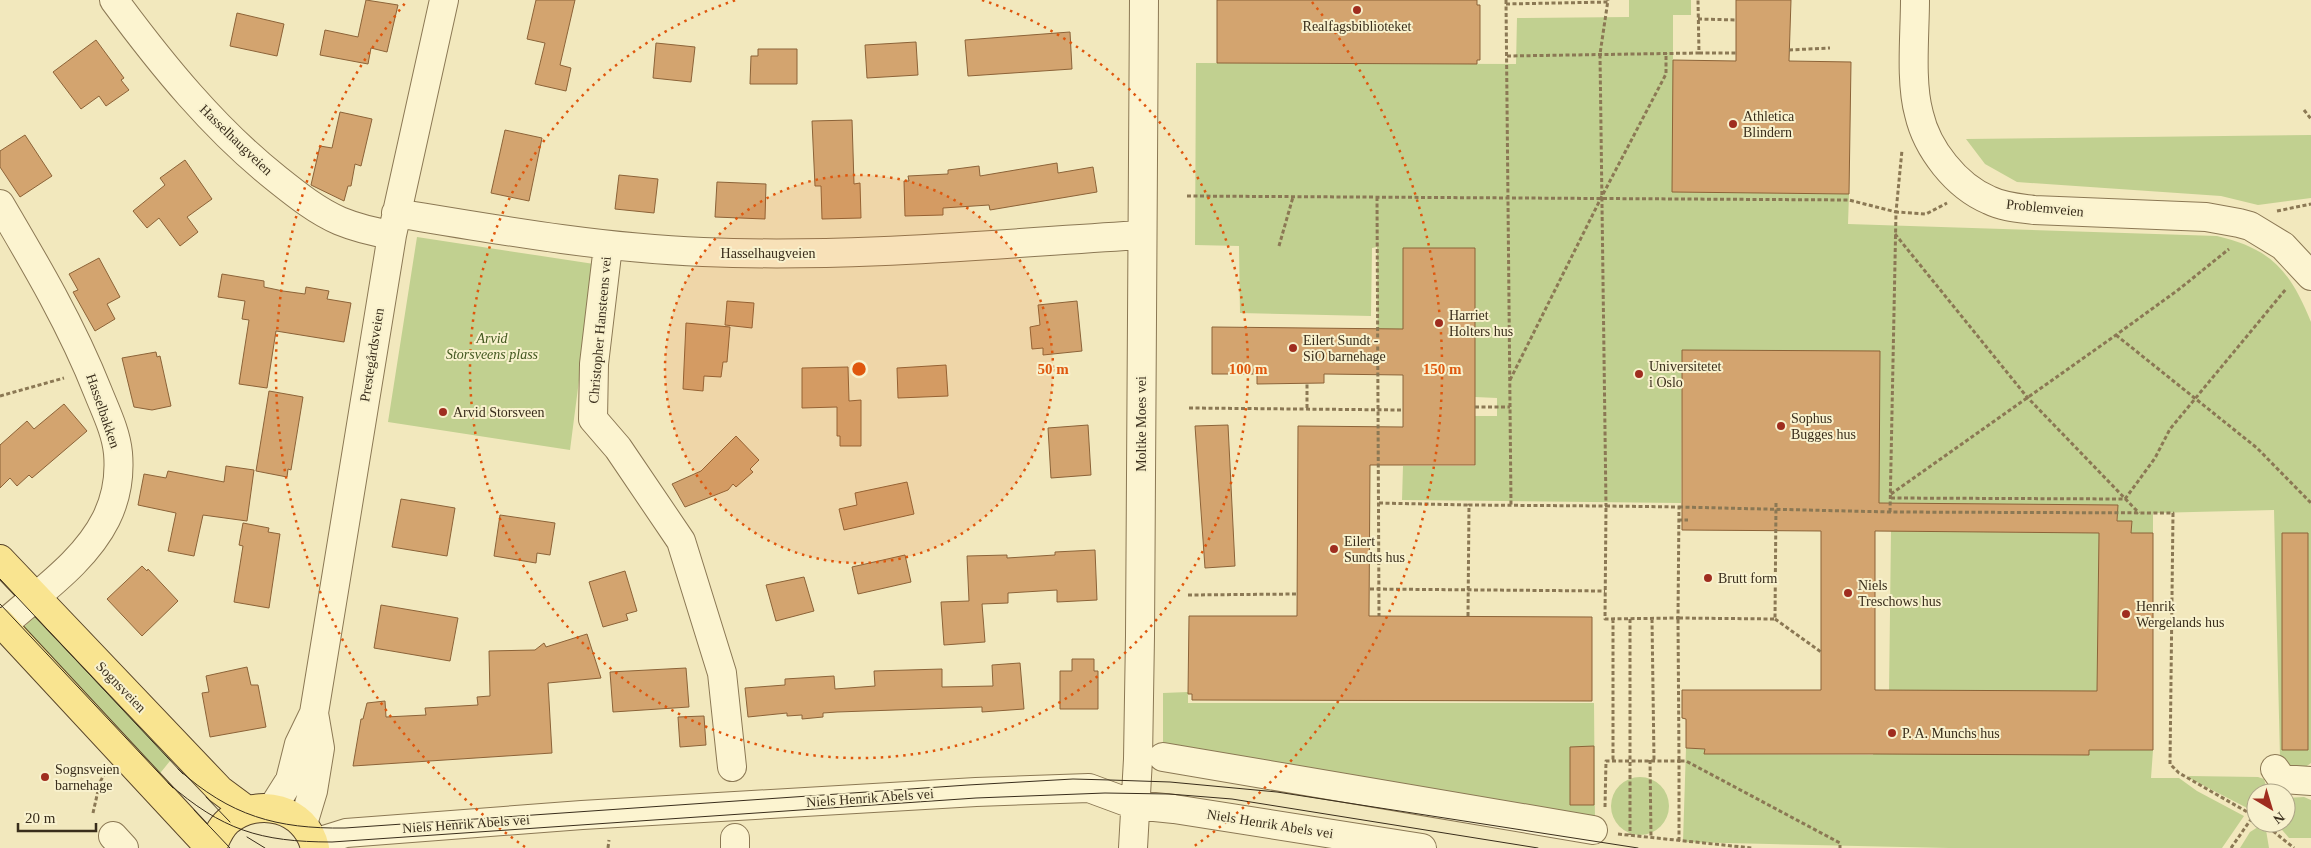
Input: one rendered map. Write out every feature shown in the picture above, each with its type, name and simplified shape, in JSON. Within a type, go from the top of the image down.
[{"type":"main road","name":"Sognsveien","points":[[0,560],[220,790],[260,808],[295,817],[310,838]]},
{"type":"main road","points":[[1,623],[211,848],[217,834],[226,823],[260,808]]},
{"type":"street","name":"Hasselhaugveien","points":[[114,0],[191,96],[258,164],[321,212],[355,227],[394,224],[608,246],[712,253],[870,253],[1141,235]]},
{"type":"street","name":"Prestegårdsveien","points":[[260,808],[290,780],[299,744],[314,713],[394,224],[444,0]]},
{"type":"street","name":"Moltke Moes vei","points":[[1133,848],[1140,636],[1141,235],[1144,0]]},
{"type":"street","name":"Problemveien","points":[[1915,0],[1915,90],[1918,114],[1926,134],[1938,154],[1954,176],[1964,185],[1988,200],[2034,210],[2206,217],[2240,223],[2266,221],[2283,246],[2310,276]]},
{"type":"street","name":"Hasselbakken","points":[[0,204],[76,339],[114,434],[118,468],[116,492],[105,520],[94,537],[79,556],[35,596],[1,623]]},
{"type":"street","name":"Christopher Hansteens vei","points":[[608,246],[594,364],[593,419],[618,448],[681,541],[722,673],[732,767]]},
{"type":"street","name":"Prestegårdsveien","points":[[310,838],[313,791],[320,748],[314,713]]},
{"type":"street","points":[[1163,757],[1599,831]]},
{"type":"street","points":[[2275,769],[2282,779],[2311,781]]},
{"type":"street","name":"Niels Henrik Abels vei","points":[[310,838],[346,833],[582,815],[955,792],[1089,788],[1135,805],[1174,809],[1422,848]]},
{"type":"path","points":[[1698,0],[1699,53]]},
{"type":"path","points":[[1511,506],[1506,2],[1608,1],[1600,54],[1606,506],[1605,619],[1775,619],[1821,652]]},
{"type":"path","points":[[1698,20],[1736,20]]},
{"type":"path","points":[[1789,50],[1830,48]]},
{"type":"path","points":[[1510,381],[1601,198],[1666,74],[1666,53]]},
{"type":"path","points":[[1507,56],[1736,53]]},
{"type":"path","points":[[2304,110],[2311,119]]},
{"type":"path","points":[[1890,512],[1895,234],[1902,146]]},
{"type":"path","points":[[1187,196],[1849,200],[1896,212],[1926,214],[1951,200]]},
{"type":"path","points":[[1279,246],[1293,197]]},
{"type":"path","points":[[1377,197],[1379,616]]},
{"type":"path","points":[[1891,496],[2178,290],[2238,241],[2266,221],[2311,204]]},
{"type":"path","points":[[1895,234],[2027,397],[2139,513]]},
{"type":"path","points":[[2125,499],[2155,458],[2170,429],[2292,282],[2310,276]]},
{"type":"path","points":[[2116,335],[2257,448],[2311,503]]},
{"type":"path","points":[[0,396],[89,369]]},
{"type":"path","points":[[1307,383],[1307,408]]},
{"type":"path","points":[[1475,407],[1510,407]]},
{"type":"path","points":[[1188,408],[1403,410]]},
{"type":"path","points":[[1891,496],[2125,499]]},
{"type":"path","points":[[1378,503],[1890,512],[2172,513],[2170,764],[2179,773],[2246,810]]},
{"type":"path","points":[[1775,619],[1776,503]]},
{"type":"path","points":[[1468,616],[1469,505]]},
{"type":"path","points":[[1678,507],[1679,841]]},
{"type":"path","points":[[1678,520],[1688,520]]},
{"type":"path","points":[[1370,589],[1605,591]]},
{"type":"path","points":[[1188,595],[1298,594]]},
{"type":"path","points":[[1613,619],[1613,761]]},
{"type":"path","points":[[1630,619],[1630,835]]},
{"type":"path","points":[[1651,838],[1652,619]]},
{"type":"path","points":[[1752,848],[1599,831],[1606,761],[1686,761],[1840,843],[1840,848]]},
{"type":"path","points":[[93,814],[100,782],[106,770]]},
{"type":"path","points":[[2231,848],[2246,827]]},
{"type":"path","points":[[2275,833],[2294,848]]},
{"type":"green space","points":[[1629,0],[1691,0],[1691,15],[1673,15],[1673,192],[1849,194],[1848,224],[2217,236],[2236,241],[2265,255],[2287,276],[2311,322],[2311,763],[2304,768],[2294,769],[2280,758],[2274,510],[2153,513],[2153,533],[2117,533],[2118,506],[1879,503],[1682,350],[1681,503],[1402,500],[1403,466],[1475,466],[1475,416],[1497,416],[1497,398],[1475,397],[1475,248],[1404,248],[1403,374],[1378,374],[1377,247],[1372,248],[1371,316],[1240,313],[1239,246],[1195,245],[1196,63],[1516,64],[1517,18],[1629,17]]},
{"type":"green space","points":[[2311,135],[2311,198],[2258,205],[2221,196],[2017,182],[1985,164],[1966,139]]},
{"type":"green space","name":"Arvid Storsveens plass","points":[[417,237],[594,264],[570,450],[388,422]]},
{"type":"green space","points":[[1891,531],[2099,533],[2097,695],[2089,691],[1893,691],[1889,693]]},
{"type":"green space","points":[[39,613],[174,756],[157,777],[20,631]]},
{"type":"green space","points":[[1188,692],[1188,703],[1594,703],[1595,824],[1163,745],[1163,693]]},
{"type":"green space","points":[[1686,748],[1705,749],[1705,754],[1873,755],[1874,749],[2153,750],[2151,778],[2179,778],[2197,791],[2244,816],[2222,848],[1949,848],[1683,842]]},
{"type":"green space","points":[[2189,776],[2258,777],[2264,779],[2265,783],[2246,783],[2246,807],[2189,778]]},
{"type":"green space","points":[[1640,777],[1656,782],[1664,790],[1669,806],[1664,822],[1656,830],[1640,835],[1624,830],[1616,822],[1611,806],[1616,790],[1624,782]]},
{"type":"green space","points":[[2296,797],[2304,797],[2311,800],[2311,838],[2289,838],[2285,833],[2296,833]]},
{"type":"green space","points":[[2249,833],[2266,833],[2269,848],[2240,848]]},
{"type":"building","points":[[366,0],[398,5],[387,52],[371,48],[368,64],[320,55],[325,30],[358,37]]},
{"type":"building","points":[[536,0],[575,0],[560,65],[571,68],[566,91],[535,84],[545,43],[527,39]]},
{"type":"building","points":[[1217,0],[1477,0],[1477,5],[1480,5],[1480,60],[1477,60],[1477,64],[1217,63]]},
{"type":"building","points":[[1736,0],[1791,0],[1789,61],[1851,62],[1849,194],[1672,192],[1673,60],[1736,61]]},
{"type":"building","points":[[237,13],[284,24],[277,56],[230,46]]},
{"type":"building","points":[[1070,32],[1072,69],[968,76],[965,40]]},
{"type":"building","points":[[96,40],[124,78],[121,80],[129,90],[106,106],[99,96],[81,109],[53,72]]},
{"type":"building","points":[[916,42],[918,75],[867,78],[865,45]]},
{"type":"building","points":[[656,43],[695,47],[691,82],[653,78]]},
{"type":"building","points":[[758,49],[797,49],[797,84],[750,84],[751,56],[758,56]]},
{"type":"building","points":[[340,112],[372,119],[361,166],[355,164],[351,186],[348,186],[344,201],[311,185],[320,146],[332,148]]},
{"type":"building","points":[[852,120],[854,184],[860,183],[861,218],[822,219],[821,186],[815,186],[812,121]]},
{"type":"building","points":[[505,130],[542,138],[529,201],[491,193]]},
{"type":"building","points":[[25,135],[52,176],[20,197],[0,167],[0,151]]},
{"type":"building","points":[[185,160],[212,199],[187,217],[198,232],[180,246],[159,218],[147,228],[133,211],[165,185],[160,178]]},
{"type":"building","points":[[1057,163],[1058,173],[1093,167],[1097,192],[990,210],[989,205],[943,208],[943,215],[905,216],[904,181],[909,181],[908,176],[948,174],[948,170],[979,166],[980,176]]},
{"type":"building","points":[[619,175],[658,179],[654,213],[615,209]]},
{"type":"building","points":[[717,182],[766,184],[765,219],[715,217]]},
{"type":"building","name":"Eilert Sundts hus","points":[[1403,248],[1475,248],[1475,465],[1370,465],[1369,616],[1592,617],[1592,701],[1192,700],[1192,694],[1188,694],[1189,616],[1297,616],[1298,426],[1403,427],[1403,375],[1324,374],[1324,383],[1257,384],[1257,374],[1212,374],[1212,327],[1403,329]]},
{"type":"building","points":[[99,258],[120,297],[107,304],[115,319],[95,331],[73,292],[78,290],[69,274]]},
{"type":"building","points":[[222,274],[264,281],[264,287],[283,291],[305,294],[306,287],[329,291],[327,299],[351,303],[344,342],[276,331],[267,388],[239,384],[249,320],[242,319],[245,301],[218,297]]},
{"type":"building","points":[[727,301],[754,303],[752,328],[725,325]]},
{"type":"building","points":[[1077,301],[1082,351],[1043,355],[1043,348],[1032,349],[1030,327],[1040,325],[1038,305]]},
{"type":"building","points":[[686,323],[730,327],[727,362],[723,362],[721,377],[704,376],[703,391],[683,389]]},
{"type":"building","points":[[1682,350],[1880,351],[1879,503],[2118,505],[2117,521],[2132,521],[2131,533],[2153,533],[2153,750],[2089,750],[2089,755],[1704,754],[1705,749],[1686,748],[1686,719],[1682,718],[1682,690],[1821,690],[1821,531],[1682,530]],"holes":[[[1875,531],[2099,533],[2097,691],[1875,690]]]},
{"type":"building","points":[[156,352],[157,357],[160,356],[171,406],[152,410],[134,407],[122,358]]},
{"type":"building","points":[[946,365],[948,396],[898,398],[897,368]]},
{"type":"building","points":[[848,367],[849,401],[861,400],[861,446],[840,446],[840,436],[837,436],[837,407],[802,408],[802,368]]},
{"type":"building","points":[[269,391],[303,397],[291,470],[288,469],[287,477],[256,471]]},
{"type":"building","points":[[64,404],[87,431],[32,478],[29,475],[17,486],[10,478],[0,488],[0,445],[27,421],[34,429]]},
{"type":"building","points":[[1088,425],[1091,475],[1051,478],[1048,428]]},
{"type":"building","points":[[1228,425],[1235,566],[1205,568],[1195,426]]},
{"type":"building","points":[[736,436],[759,460],[750,469],[753,472],[736,487],[733,484],[728,490],[685,507],[672,484],[701,471]]},
{"type":"building","points":[[226,466],[254,470],[247,521],[203,515],[194,556],[168,551],[176,513],[138,505],[144,474],[166,478],[168,471],[224,482]]},
{"type":"building","points":[[907,482],[914,514],[844,530],[839,509],[857,505],[855,493]]},
{"type":"building","points":[[401,499],[455,508],[447,556],[392,547]]},
{"type":"building","points":[[500,515],[555,523],[550,555],[537,553],[536,563],[494,556]]},
{"type":"building","points":[[243,523],[269,528],[268,532],[280,534],[269,608],[234,602],[243,546],[239,545]]},
{"type":"building","points":[[2282,533],[2308,533],[2308,750],[2282,750]]},
{"type":"building","points":[[1095,550],[1097,600],[1057,602],[1057,590],[1008,593],[1008,603],[982,604],[985,642],[944,645],[941,602],[969,601],[967,556],[1007,555],[1007,558],[1055,555],[1055,552]]},
{"type":"building","points":[[905,555],[911,582],[858,594],[852,567]]},
{"type":"building","points":[[142,566],[147,571],[148,569],[178,601],[142,636],[107,599]]},
{"type":"building","points":[[625,571],[637,611],[626,614],[628,620],[603,627],[589,582]]},
{"type":"building","points":[[804,577],[814,611],[776,621],[766,585]]},
{"type":"building","points":[[381,605],[458,618],[450,661],[374,648]]},
{"type":"building","points":[[587,634],[601,678],[548,683],[552,753],[353,766],[361,719],[363,719],[367,703],[385,701],[386,717],[426,715],[425,708],[478,705],[477,697],[490,696],[489,651],[535,650],[544,643],[546,647]]},
{"type":"building","points":[[1072,659],[1094,659],[1094,671],[1098,671],[1098,709],[1060,709],[1060,671],[1072,671]]},
{"type":"building","points":[[1020,663],[1024,709],[982,712],[982,707],[837,712],[823,713],[823,717],[802,719],[802,715],[787,716],[787,713],[748,717],[745,688],[785,685],[785,679],[834,676],[835,689],[875,686],[874,671],[942,669],[942,687],[993,686],[992,665]]},
{"type":"building","points":[[247,667],[251,685],[258,685],[266,727],[210,737],[202,693],[209,692],[206,676]]},
{"type":"building","points":[[686,668],[689,707],[613,712],[610,672]]},
{"type":"building","points":[[704,716],[706,745],[680,747],[678,717]]},
{"type":"building","points":[[1594,746],[1594,805],[1570,805],[1570,747]]},
{"type":"tram line","points":[[0,579],[183,774]]},
{"type":"tram line","points":[[0,604],[173,788]]},
{"type":"tram line","points":[[178,769],[197,785],[236,809],[276,822],[320,828],[345,828],[1073,779],[1170,782],[1277,792],[1638,848]]},
{"type":"tram line","points":[[168,783],[206,812],[243,830],[263,836],[306,841],[332,842],[976,798],[1105,793],[1169,794],[1232,799],[1538,848]]},
{"type":"tram line","points":[[206,797],[230,822]]},
{"type":"tram line","points":[[194,810],[230,848]]},
{"type":"tram line","points":[[247,837],[265,848]]},
{"type":"place","name":"Realfagsbiblioteket","points":[[1357,10]]},
{"type":"place","name":"Athletica Blindern","points":[[1733,124]]},
{"type":"place","name":"Harriet Holters hus","points":[[1439,323]]},
{"type":"place","name":"Eilert Sundt - SiO barnehage","points":[[1293,348]]},
{"type":"place","name":"Universitetet i Oslo","points":[[1639,374]]},
{"type":"place","name":"Arvid Storsveen","points":[[443,412]]},
{"type":"place","name":"Sophus Bugges hus","points":[[1781,426]]},
{"type":"place","name":"Eilert Sundts hus","points":[[1334,549]]},
{"type":"place","name":"Brutt form","points":[[1708,578]]},
{"type":"place","name":"Niels Treschows hus","points":[[1848,593]]},
{"type":"place","name":"Henrik Wergelands hus","points":[[2126,614]]},
{"type":"place","name":"P. A. Munchs hus","points":[[1892,733]]},
{"type":"place","name":"Sognsveien barnehage","points":[[45,777]]}]
